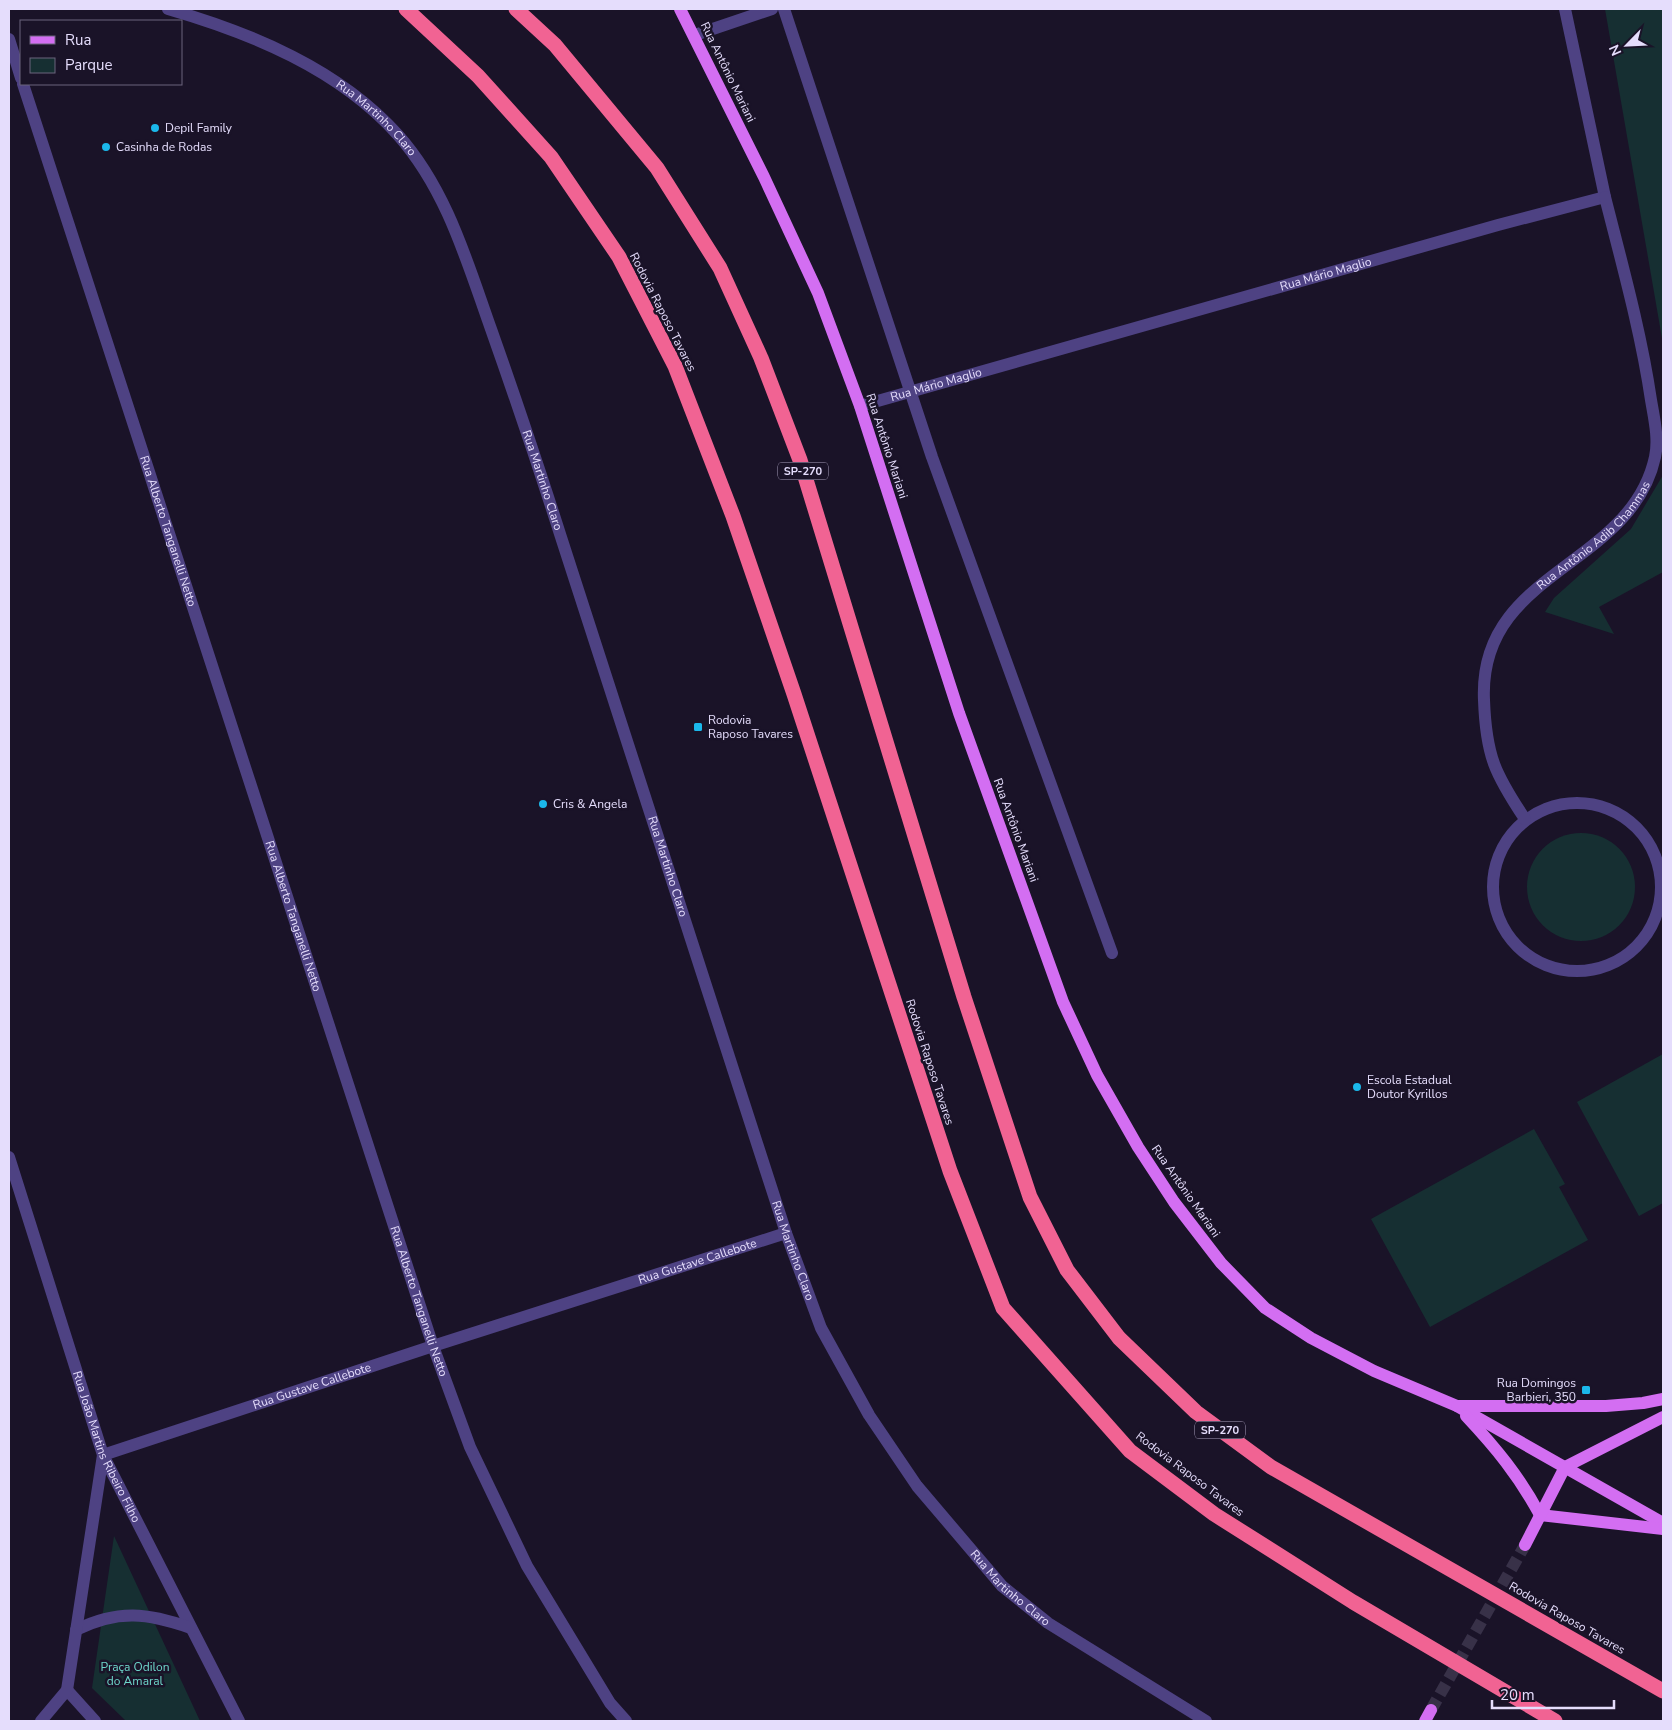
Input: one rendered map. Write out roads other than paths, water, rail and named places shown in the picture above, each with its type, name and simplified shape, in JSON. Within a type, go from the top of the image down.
[{"type":"highway","name":"Rodovia Raposo Tavares","points":[[406,9],[478,76],[551,157],[619,257],[676,366],[733,516],[950,1171],[1003,1308],[1130,1451],[1206,1508],[1353,1602],[1555,1721]]},
{"type":"highway","name":"Rodovia Raposo Tavares","points":[[516,9],[555,45],[657,168],[720,268],[761,358],[800,460],[964,997],[1030,1197],[1067,1270],[1119,1338],[1189,1406],[1271,1467],[1663,1691]]},
{"type":"main road","name":"Rua Antônio Mariani","points":[[680,9],[818,293],[860,406],[959,712],[1064,1002],[1097,1075],[1138,1146],[1174,1202],[1221,1263],[1265,1308],[1311,1338],[1374,1371],[1457,1406],[1663,1522]]},
{"type":"main road","points":[[1457,1406],[1606,1406],[1643,1403],[1663,1399]]},
{"type":"main road","points":[[1457,1406],[1503,1457],[1522,1482],[1540,1515]]},
{"type":"main road","points":[[1524,1544],[1565,1467],[1663,1417]]},
{"type":"main road","points":[[1540,1515],[1663,1529]]},
{"type":"main road","points":[[1425,1721],[1431,1710]]},
{"type":"street","name":"Rua Martinho Claro","points":[[168,9],[227,26],[286,53],[338,84],[374,111],[400,138],[434,186],[458,236],[533,450],[786,1233],[821,1328],[869,1415],[916,1486],[1002,1586],[1048,1624],[1206,1721]]},
{"type":"street","points":[[694,35],[772,9]]},
{"type":"street","points":[[784,9],[910,393],[1024,714],[1112,953]]},
{"type":"street","points":[[1565,9],[1606,197]]},
{"type":"street","points":[[9,39],[20,75]]},
{"type":"street","name":"Rua Alberto Tanganelli Netto","points":[[23,85],[433,1346],[470,1447],[527,1566],[610,1703],[626,1721]]},
{"type":"street","name":"Rua Mário Maglio","points":[[860,406],[1489,228],[1606,197]]},
{"type":"street","name":"Rua Antônio Adib Chammas","points":[[1525,820],[1503,786],[1493,765],[1487,744],[1483,693],[1487,656],[1495,637],[1507,617],[1527,595],[1589,548],[1620,520],[1645,482],[1655,456],[1655,427],[1646,366],[1606,197]]},
{"type":"street","points":[[1580,802],[1609,808],[1634,824],[1658,845],[1661,876],[1660,906],[1649,932],[1629,954],[1603,968],[1573,972],[1545,965],[1520,950],[1502,926],[1493,898],[1494,869],[1505,841],[1525,820],[1551,806],[1580,802]]},
{"type":"street","name":"Rua João Martins Ribeiro Filho","points":[[9,1157],[103,1455],[238,1721]]},
{"type":"street","name":"Rua Gustave Callebote","points":[[103,1455],[433,1346],[786,1233]]},
{"type":"street","points":[[41,1721],[66,1690],[103,1455]]},
{"type":"street","points":[[76,1630],[96,1620],[117,1615],[163,1618],[191,1628]]},
{"type":"street","points":[[66,1690],[95,1721]]},
{"type":"tunnel","points":[[1431,1710],[1525,1545]]},
{"type":"place","name":"Depil Family","points":[[155,128]]},
{"type":"place","name":"Casinha de Rodas","points":[[106,147]]},
{"type":"place","name":"Rodovia Raposo Tavares","points":[[698,727]]},
{"type":"place","name":"Cris & Angela","points":[[543,804]]},
{"type":"place","name":"Escola Estadual Doutor Kyrillos","points":[[1357,1087]]},
{"type":"place","name":"Rua Domingos Barbieri, 350","points":[[1586,1390]]},
{"type":"park label","name":"Praça Odilon do Amaral","points":[[135,1674]]}]
